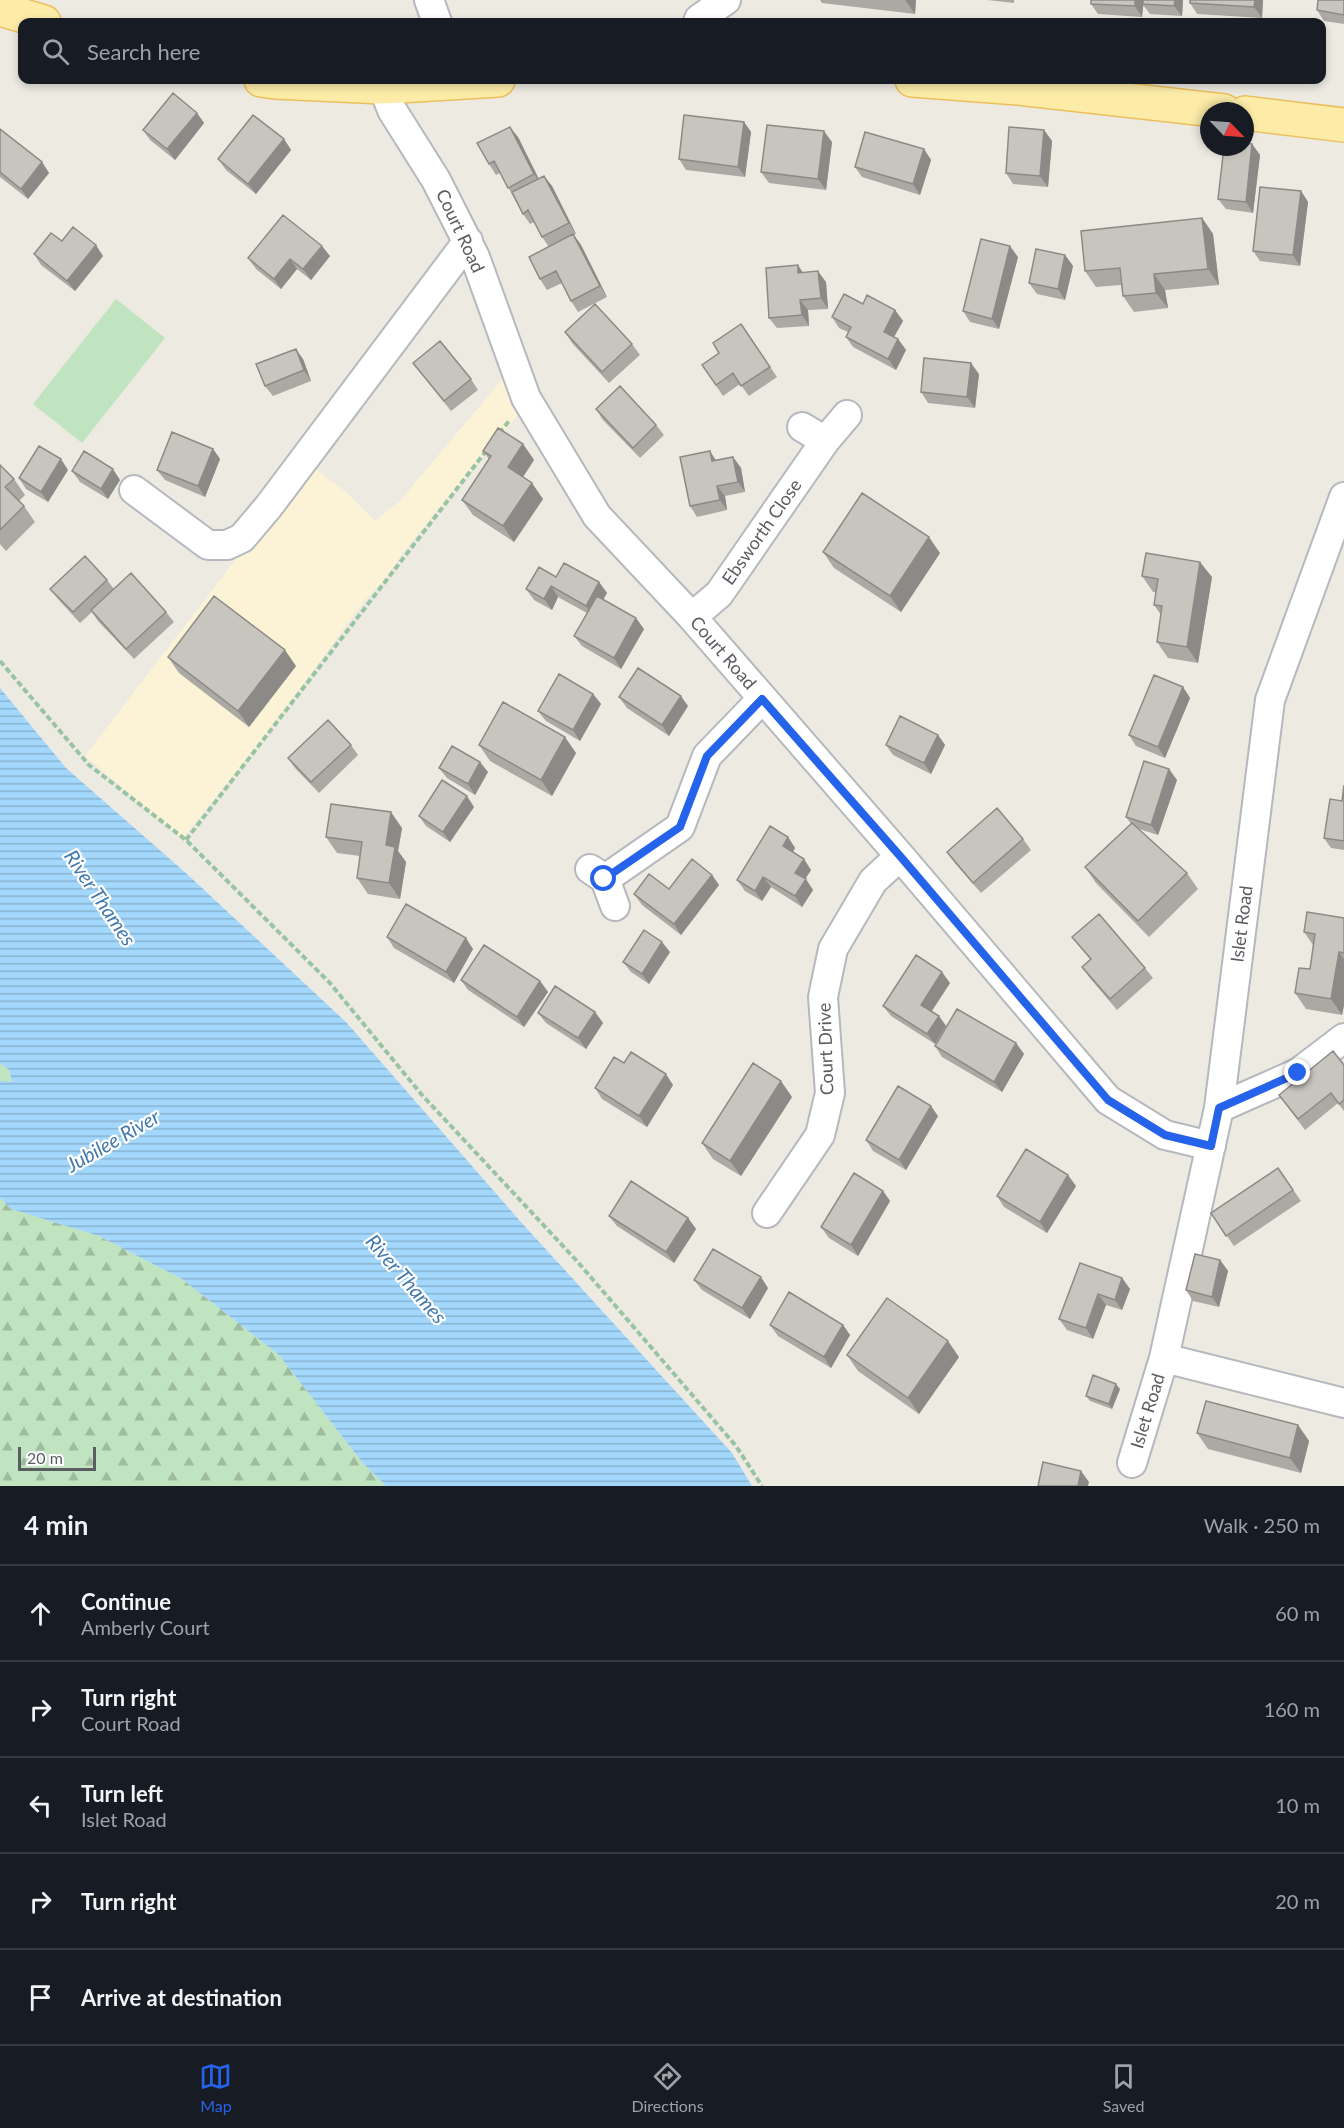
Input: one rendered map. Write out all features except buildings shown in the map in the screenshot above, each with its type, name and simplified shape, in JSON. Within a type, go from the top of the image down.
[{"type":"main road","points":[[318,84],[383,87],[423,84]]},
{"type":"main road","points":[[965,84],[1200,108]]},
{"type":"main road","points":[[1254,114],[1344,125]]},
{"type":"street","points":[[429,0],[436,18]]},
{"type":"street","points":[[700,18],[726,0]]},
{"type":"street","name":"Court Road","points":[[383,87],[392,110],[436,180],[468,241],[526,398],[597,516],[692,617],[1108,1100],[1165,1135],[1211,1146]]},
{"type":"street","points":[[134,490],[208,545],[228,545],[242,538],[269,506],[468,241]]},
{"type":"street","name":"Ebsworth Close","points":[[692,617],[719,594],[814,434],[846,415]]},
{"type":"street","name":"Islet Road","points":[[1132,1463],[1164,1358],[1219,1108],[1270,700],[1344,497]]},
{"type":"street","points":[[615,906],[597,874],[680,827],[707,756],[762,699]]},
{"type":"street","name":"Court Drive","points":[[767,1213],[820,1135],[830,1093],[823,997],[833,949],[873,880],[900,856]]},
{"type":"street","points":[[1219,1108],[1298,1073],[1344,1038]]},
{"type":"street","name":"Islet Road","points":[[1164,1358],[1344,1403]]},
{"type":"path","points":[[497,436],[526,398]]},
{"type":"path","points":[[186,840],[490,445]]},
{"type":"path","points":[[0,661],[89,765],[186,840],[329,982],[422,1095],[576,1260],[706,1411],[736,1446],[762,1486]]},
{"type":"shaded area","points":[[505,376],[518,415],[407,547],[386,578],[365,600],[259,744],[182,839],[85,756],[309,464],[346,492],[375,521],[399,502]]},
{"type":"green space","points":[[116,299],[165,338],[82,443],[33,404]]},
{"type":"green space","points":[[0,1063],[9,1070],[12,1083],[0,1081]]},
{"type":"green space","points":[[0,1198],[11,1209],[99,1236],[182,1279],[279,1355],[362,1462],[386,1486],[0,1486]]},
{"type":"water","points":[[0,688],[66,768],[187,874],[346,1022],[520,1221],[732,1453],[752,1486],[386,1486],[362,1462],[279,1355],[182,1279],[99,1236],[11,1209],[0,1198],[0,1081],[12,1082],[9,1070],[0,1063]]},
{"type":"route","points":[[604,879],[680,827],[707,756],[762,699],[900,856],[1108,1100],[1165,1135],[1211,1146],[1219,1108],[1298,1073]]},
{"type":"water label","name":"River Thames","points":[[100,898]]},
{"type":"water label","name":"Jubilee River","points":[[113,1141]]},
{"type":"water label","name":"River Thames","points":[[406,1279]]}]
